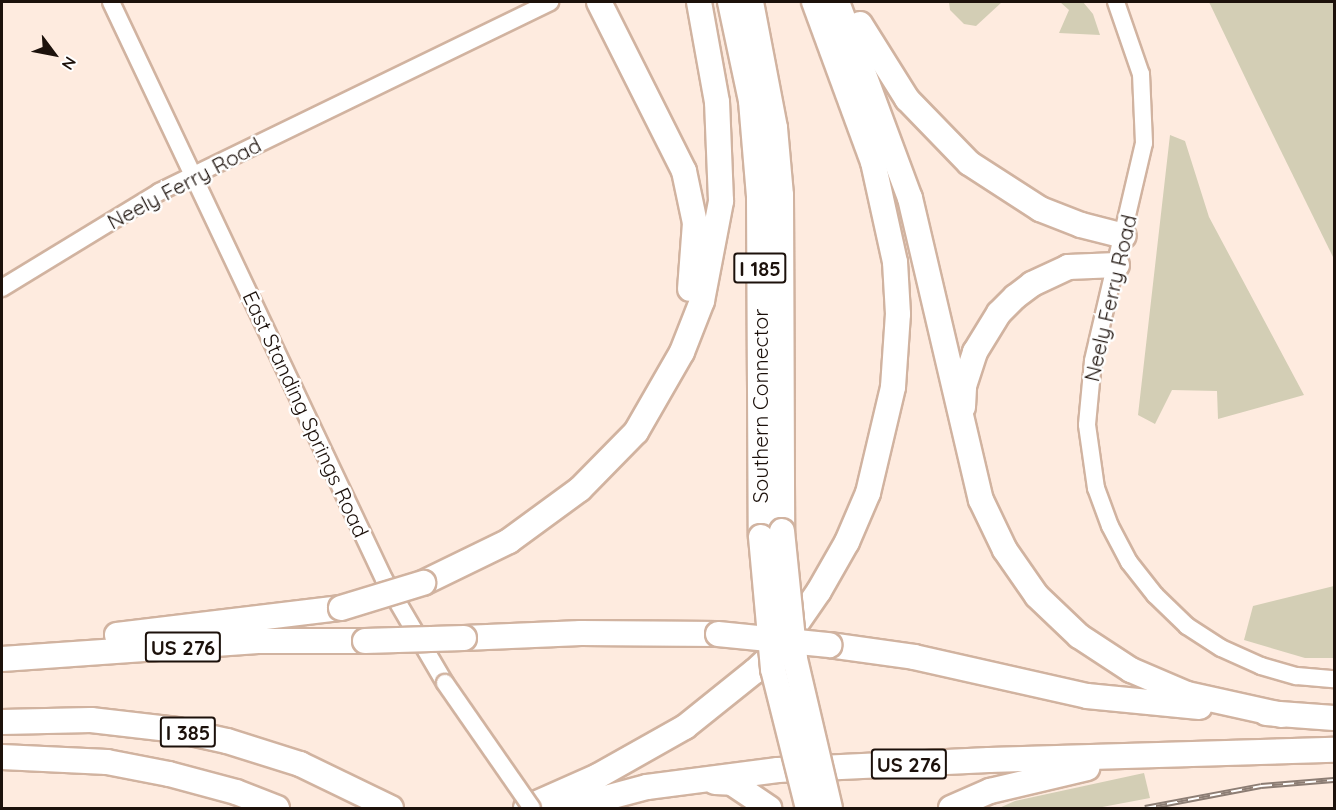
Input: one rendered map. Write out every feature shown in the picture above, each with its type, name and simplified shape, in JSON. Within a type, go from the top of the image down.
[{"type":"highway","points":[[537,520],[609,446],[642,401],[684,315],[695,260],[695,223],[684,171],[599,2]]},
{"type":"highway","points":[[2,648],[36,641],[146,632],[341,608],[423,583],[509,542],[580,489],[636,432],[678,361],[702,301],[721,201],[722,151],[699,2]]},
{"type":"highway","name":"Southern Connector","points":[[730,2],[751,101],[759,197],[772,534],[773,669],[808,808]]},
{"type":"highway","name":"Southern Connector","points":[[751,2],[773,116],[781,195],[772,534],[795,659],[830,808]]},
{"type":"highway","points":[[526,808],[598,776],[685,727],[755,671],[778,649],[819,591],[868,493],[893,387],[898,314],[895,262],[873,162],[814,2]]},
{"type":"highway","points":[[837,2],[910,198],[981,500],[1005,550],[1037,596],[1079,636],[1131,669],[1187,694],[1282,715]]},
{"type":"highway","points":[[849,2],[867,40],[902,93],[935,132],[969,162],[1040,209],[1081,225],[1124,236]]},
{"type":"highway","points":[[966,443],[963,398],[970,363],[999,313],[1032,284],[1055,271],[1080,264],[1117,265]]},
{"type":"highway","name":"US 276","points":[[2,659],[261,641],[365,641],[581,633],[718,634],[829,645],[914,657],[1087,696],[1335,718]]},
{"type":"highway","name":"I 385","points":[[2,722],[91,720],[177,730],[272,754],[391,808]]},
{"type":"highway","name":"US 276","points":[[568,808],[689,780],[778,771],[989,760],[1130,758],[1335,750]]},
{"type":"highway","name":"I 385","points":[[2,757],[107,762],[170,774],[236,792],[277,808]]},
{"type":"highway","points":[[951,808],[990,791],[1130,758]]},
{"type":"highway","points":[[689,780],[732,783],[769,808]]},
{"type":"street","name":"East Standing Springs Road","points":[[111,2],[384,579],[445,683],[532,808]]},
{"type":"street","name":"Neely Ferry Road","points":[[2,288],[192,175],[372,86],[449,53],[465,41],[550,2]]},
{"type":"street","name":"Neely Ferry Road","points":[[1116,2],[1137,55],[1144,99],[1144,143],[1093,361],[1087,425],[1096,488],[1114,535],[1155,595],[1187,626],[1212,643],[1261,666],[1297,676],[1335,679]]},
{"type":"shaded area","points":[[949,2],[1002,2],[976,26],[964,24],[950,10]]},
{"type":"shaded area","points":[[1060,2],[1083,2],[1093,14],[1100,35],[1059,33],[1069,10]]},
{"type":"shaded area","points":[[1209,2],[1334,2],[1334,259],[1253,94]]},
{"type":"shaded area","points":[[1170,135],[1185,141],[1209,217],[1304,395],[1218,419],[1217,391],[1172,390],[1155,424],[1138,415]]},
{"type":"shaded area","points":[[1334,586],[1334,658],[1305,658],[1244,640],[1253,606]]},
{"type":"shaded area","points":[[1144,773],[1150,798],[1097,808],[999,808],[1015,801]]},
{"type":"railway","points":[[1145,808],[1261,786],[1334,780]]}]
